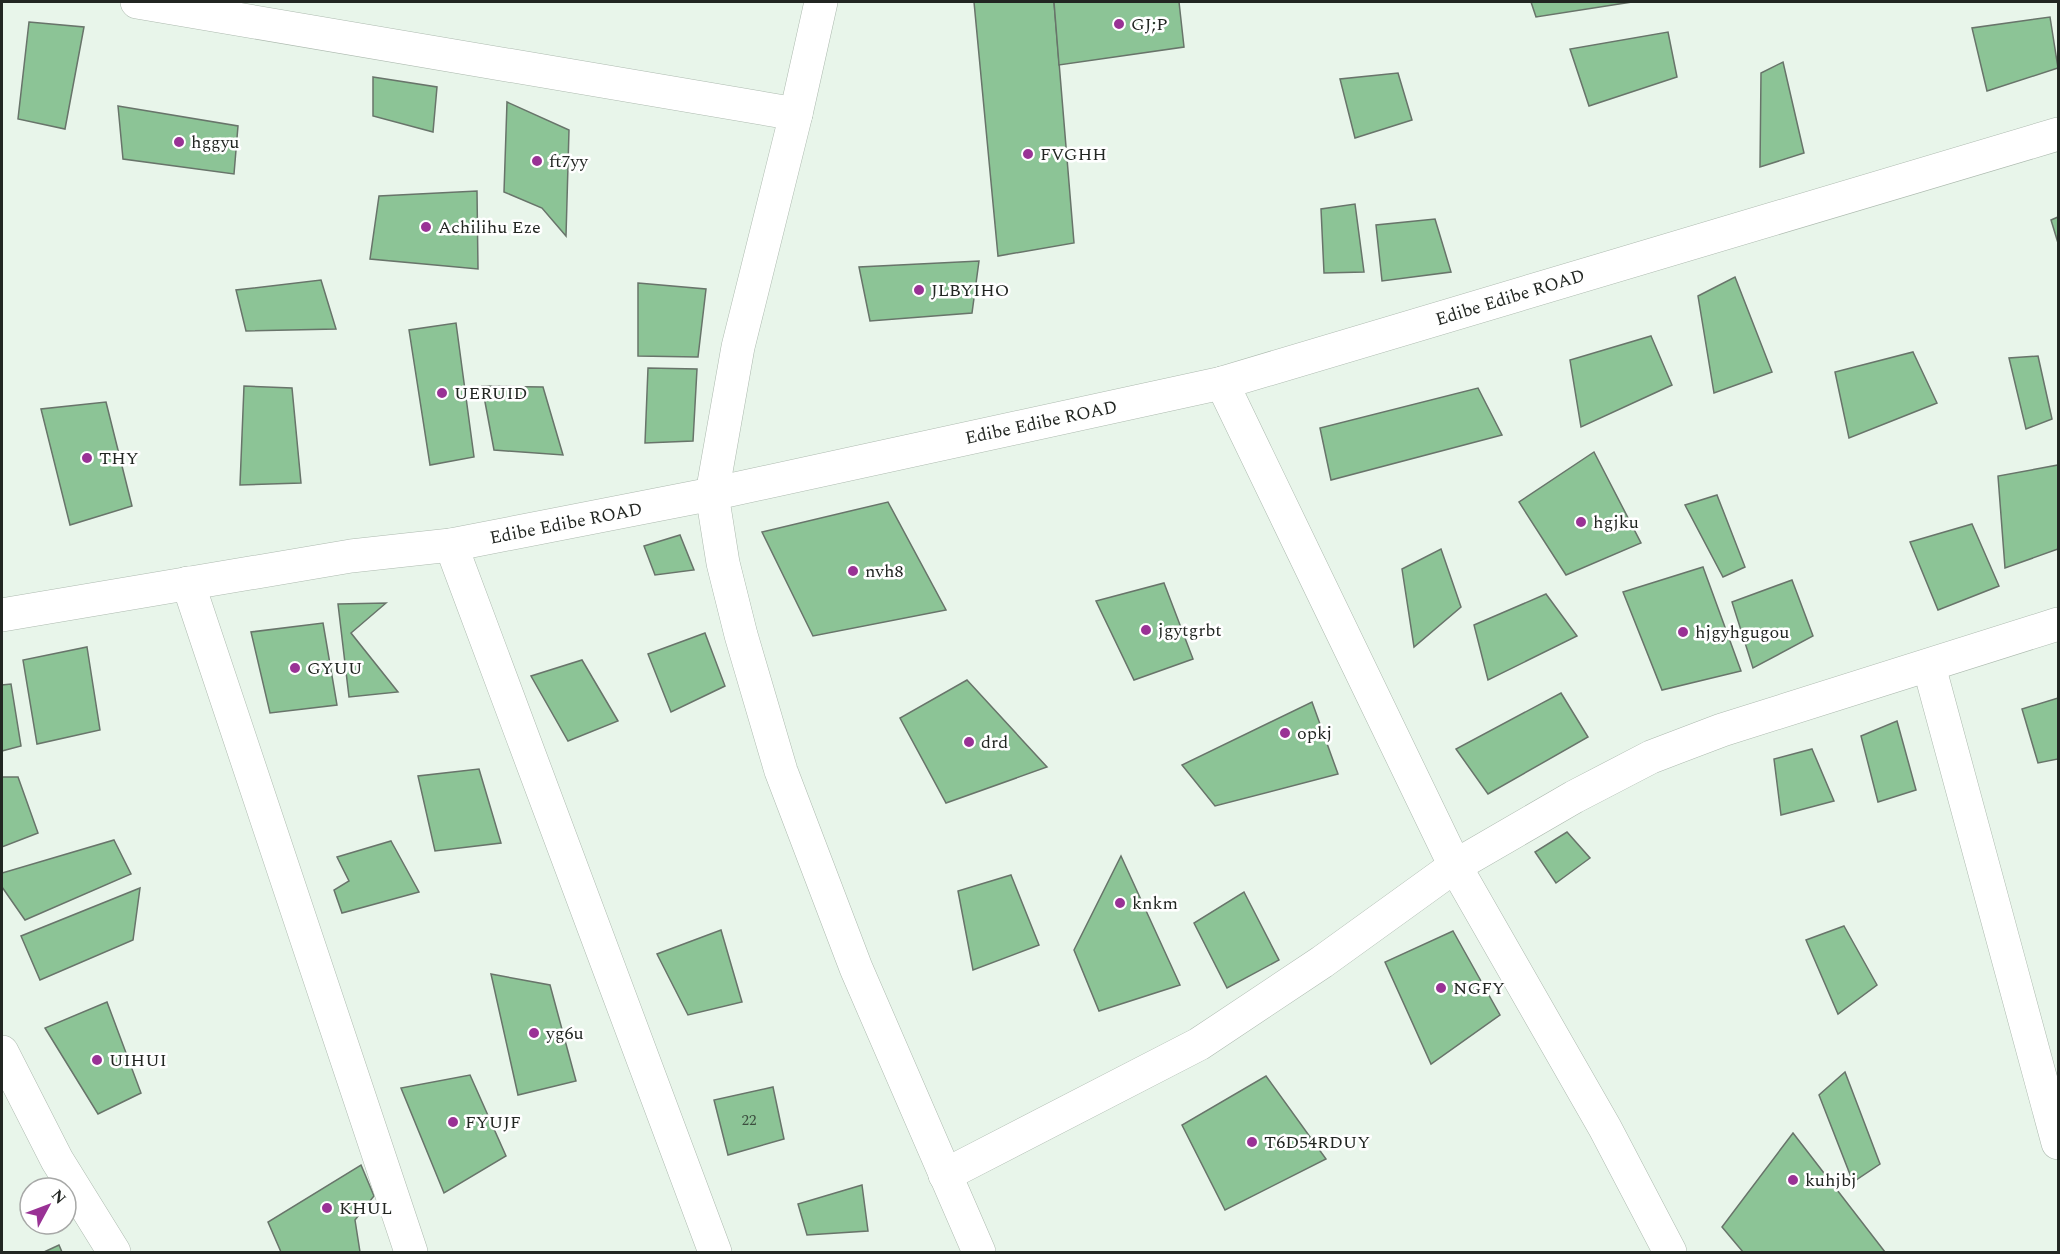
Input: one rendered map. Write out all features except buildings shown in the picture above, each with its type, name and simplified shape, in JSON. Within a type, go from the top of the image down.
[{"type":"street","points":[[137,2],[796,114]]},
{"type":"street","points":[[820,2],[796,114],[738,347],[712,494],[726,574],[781,771],[856,968],[979,1252]]},
{"type":"street","name":"Edibe Edibe ROAD","points":[[2,615],[351,556],[451,545],[712,494],[1222,383],[2058,134]]},
{"type":"street","points":[[1222,383],[1455,866],[1605,1128],[1670,1252]]},
{"type":"street","points":[[451,545],[715,1252]]},
{"type":"street","points":[[189,584],[411,1252]]},
{"type":"street","points":[[945,1175],[1199,1044],[1286,987],[1455,866],[1574,797],[1651,757],[1722,730],[2058,624]]},
{"type":"street","points":[[1929,666],[2058,1143]]},
{"type":"street","points":[[2,1052],[57,1160],[114,1252]]},
{"type":"place","name":"GJ;P","points":[[1119,24]]},
{"type":"place","name":"hggyu","points":[[179,142]]},
{"type":"place","name":"FVGHH","points":[[1028,154]]},
{"type":"place","name":"ft7yy","points":[[537,161]]},
{"type":"place","name":"Achilihu Eze","points":[[426,227]]},
{"type":"place","name":"JLBYIHO","points":[[919,290]]},
{"type":"place","name":"UERUID","points":[[442,393]]},
{"type":"place","name":"THY","points":[[87,458]]},
{"type":"place","name":"hgjku","points":[[1581,522]]},
{"type":"place","name":"nvh8","points":[[853,571]]},
{"type":"place","name":"jgytgrbt","points":[[1146,630]]},
{"type":"place","name":"hjgyhgugou","points":[[1683,632]]},
{"type":"place","name":"GYUU","points":[[295,668]]},
{"type":"place","name":"opkj","points":[[1285,733]]},
{"type":"place","name":"drd","points":[[969,742]]},
{"type":"place","name":"knkm","points":[[1120,903]]},
{"type":"place","name":"NGFY","points":[[1441,988]]},
{"type":"place","name":"yg6u","points":[[534,1033]]},
{"type":"place","name":"UIHUI","points":[[97,1060]]},
{"type":"place","name":"FYUJF","points":[[453,1122]]},
{"type":"place","name":"T6D54RDUY","points":[[1252,1142]]},
{"type":"place","name":"kuhjbj","points":[[1793,1180]]},
{"type":"place","name":"KHUL","points":[[327,1208]]}]
